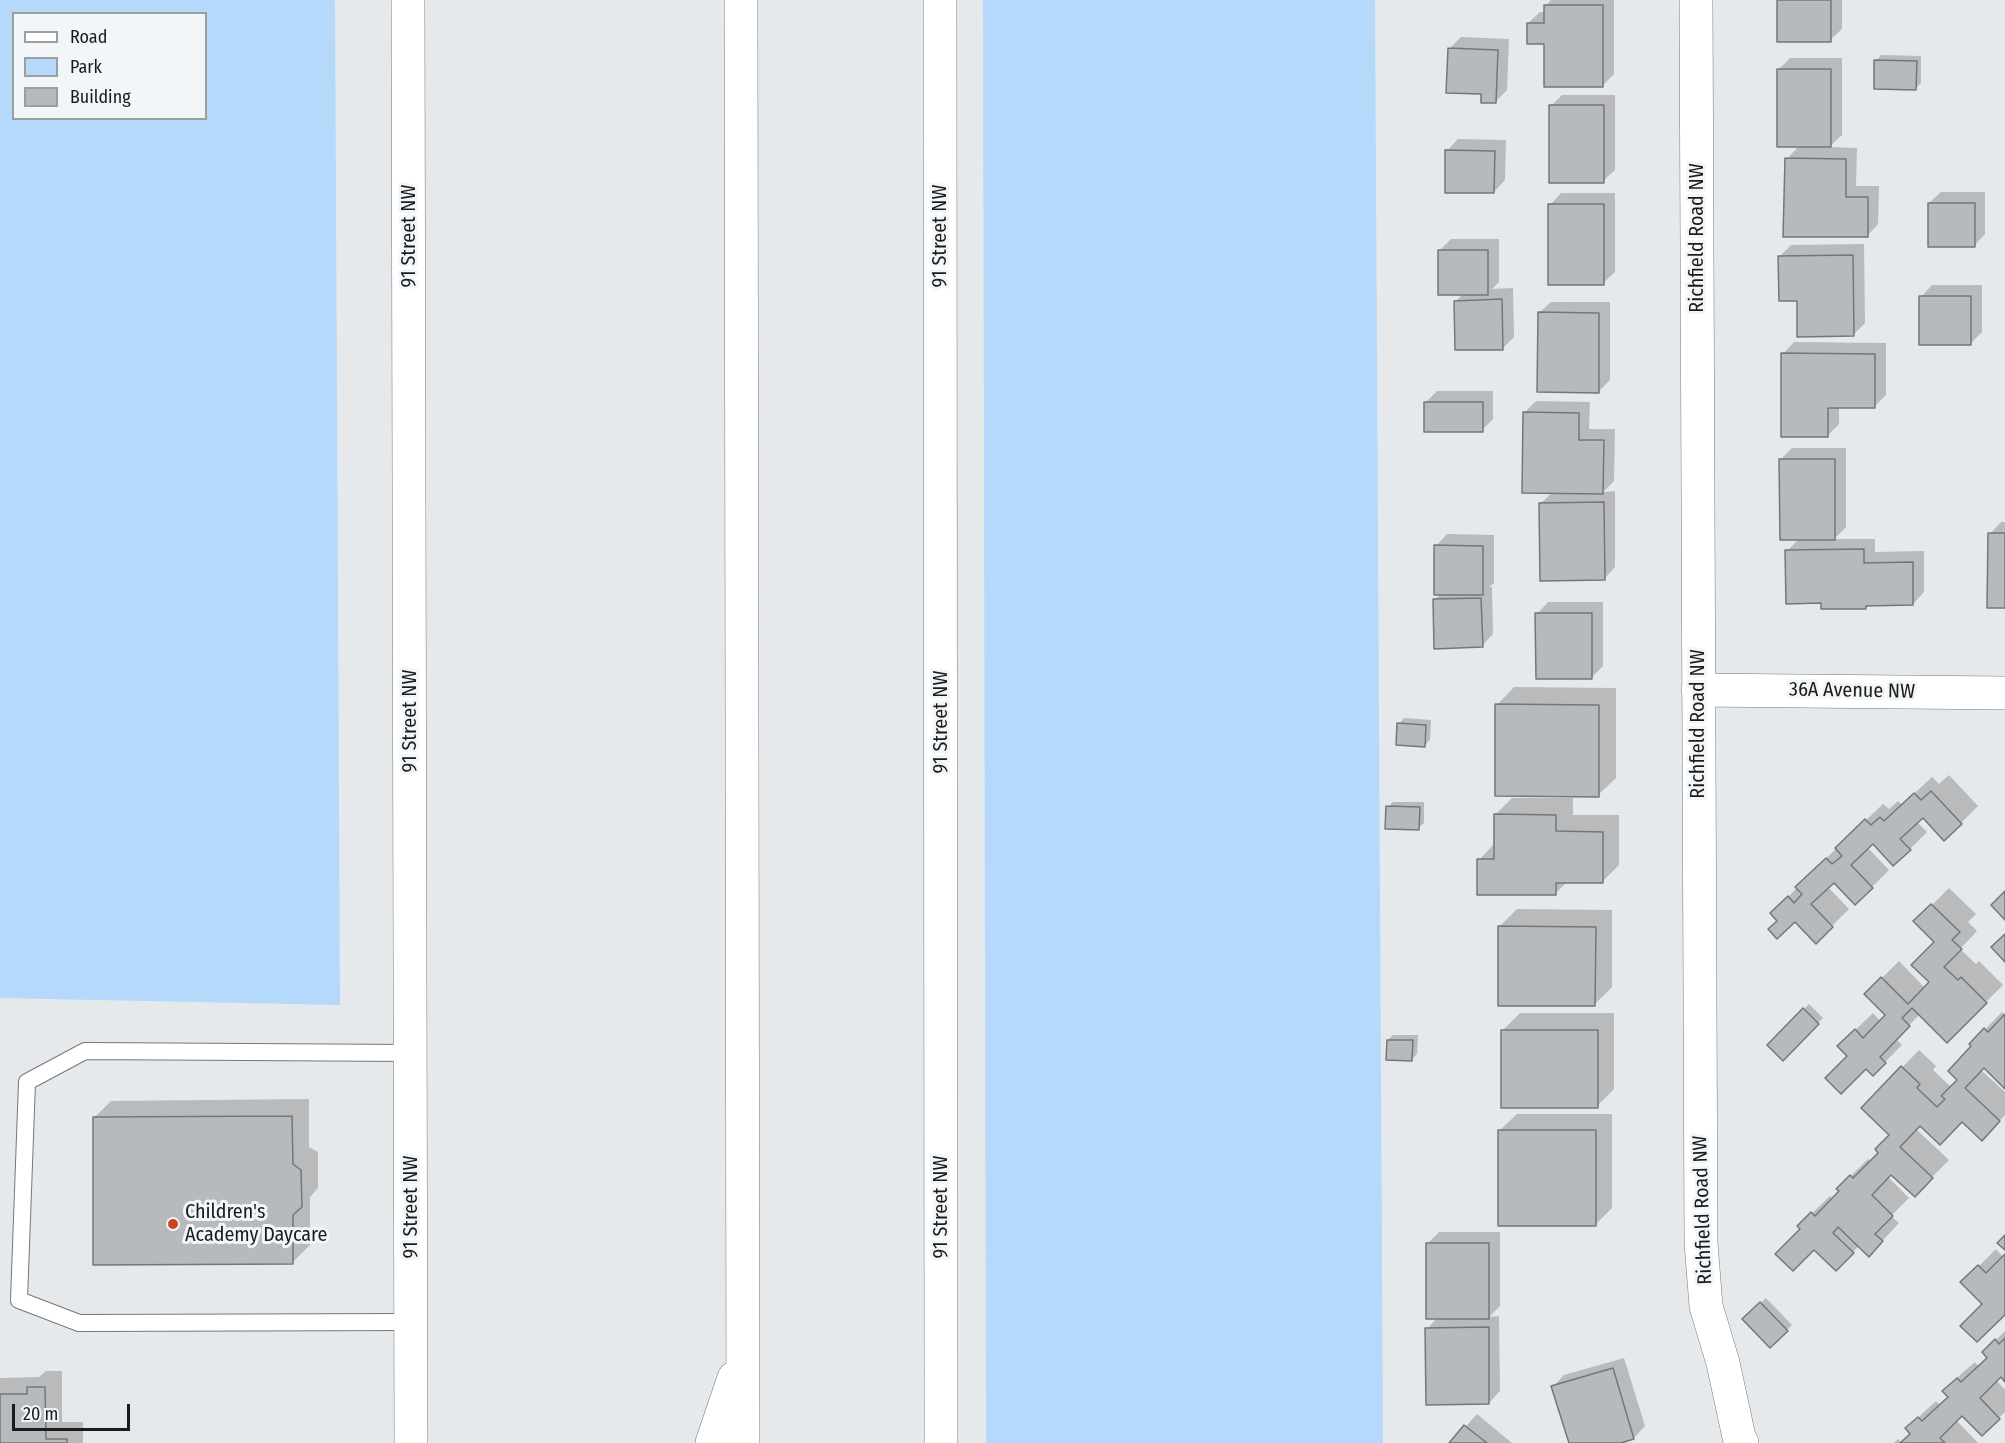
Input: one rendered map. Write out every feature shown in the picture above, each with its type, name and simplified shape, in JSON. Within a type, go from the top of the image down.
[{"type":"street","name":"91 Street NW","points":[[408,0],[411,1443]]},
{"type":"street","points":[[741,0],[743,1443]]},
{"type":"street","name":"91 Street NW","points":[[940,0],[942,1443]]},
{"type":"street","name":"Richfield Road NW","points":[[1696,0],[1701,1243],[1706,1306],[1742,1443]]},
{"type":"street","name":"36A Avenue NW","points":[[1698,690],[2005,693]]},
{"type":"street","points":[[712,1443],[743,1350]]},
{"type":"lane","points":[[411,1053],[85,1051],[27,1082],[19,1300],[79,1323],[411,1322]]},
{"type":"green space","points":[[0,0],[335,0],[340,1005],[0,998]]},
{"type":"green space","points":[[983,0],[1375,0],[1383,1443],[986,1443]]},
{"type":"building","points":[[1777,0],[1831,0],[1831,42],[1777,42]]},
{"type":"building","points":[[1544,5],[1603,5],[1603,87],[1544,87],[1544,44],[1527,44],[1527,23],[1544,23]]},
{"type":"building","points":[[1448,48],[1498,50],[1496,103],[1481,103],[1481,94],[1446,93]]},
{"type":"building","points":[[1874,60],[1917,61],[1916,90],[1874,89]]},
{"type":"building","points":[[1777,69],[1831,69],[1831,147],[1777,147]]},
{"type":"building","points":[[1549,105],[1604,105],[1604,183],[1549,183]]},
{"type":"building","points":[[1445,150],[1495,151],[1494,193],[1445,193]]},
{"type":"building","points":[[1785,158],[1846,159],[1846,197],[1868,197],[1868,237],[1783,237]]},
{"type":"building","points":[[1928,203],[1975,203],[1975,247],[1928,247]]},
{"type":"building","points":[[1548,204],[1604,204],[1604,285],[1548,285]]},
{"type":"building","points":[[1438,250],[1488,250],[1488,295],[1438,295]]},
{"type":"building","points":[[1853,255],[1854,336],[1797,337],[1797,301],[1779,301],[1778,256]]},
{"type":"building","points":[[1919,296],[1971,296],[1971,345],[1919,345]]},
{"type":"building","points":[[1502,299],[1503,350],[1455,350],[1454,301]]},
{"type":"building","points":[[1538,312],[1599,313],[1599,393],[1537,392]]},
{"type":"building","points":[[1781,353],[1875,354],[1875,408],[1828,408],[1828,437],[1781,437]]},
{"type":"building","points":[[1424,402],[1483,402],[1483,432],[1424,432]]},
{"type":"building","points":[[1523,412],[1579,413],[1579,440],[1604,440],[1603,494],[1522,493]]},
{"type":"building","points":[[1779,459],[1835,459],[1835,540],[1780,540]]},
{"type":"building","points":[[1604,502],[1605,580],[1540,581],[1539,503]]},
{"type":"building","points":[[1988,533],[2005,533],[2005,608],[1987,608]]},
{"type":"building","points":[[1434,545],[1483,546],[1483,595],[1434,595]]},
{"type":"building","points":[[1864,549],[1864,563],[1913,562],[1913,605],[1866,606],[1866,609],[1821,609],[1821,603],[1786,604],[1785,550]]},
{"type":"building","points":[[1481,598],[1483,647],[1434,649],[1433,599]]},
{"type":"building","points":[[1535,613],[1592,613],[1592,679],[1536,679]]},
{"type":"building","points":[[1495,704],[1599,705],[1599,797],[1495,796]]},
{"type":"building","points":[[1397,723],[1426,725],[1425,747],[1396,745]]},
{"type":"building","points":[[1931,791],[1962,824],[1944,841],[1923,818],[1900,839],[1911,850],[1893,866],[1873,844],[1851,865],[1873,888],[1855,905],[1834,883],[1811,904],[1833,927],[1816,944],[1795,922],[1777,939],[1768,929],[1777,921],[1770,913],[1788,896],[1794,903],[1802,894],[1795,887],[1826,858],[1832,864],[1842,856],[1835,848],[1865,819],[1871,825],[1880,817],[1884,821],[1914,793],[1921,800]]},
{"type":"building","points":[[1386,806],[1420,807],[1419,830],[1385,829]]},
{"type":"building","points":[[1494,814],[1556,815],[1556,831],[1603,832],[1603,883],[1556,883],[1556,895],[1477,895],[1477,859],[1494,859]]},
{"type":"building","points":[[2005,891],[2005,920],[1991,905]]},
{"type":"building","points":[[1931,904],[1960,932],[1952,940],[1962,949],[1944,967],[1958,980],[1961,977],[1987,1003],[1947,1043],[1912,1008],[1902,1018],[1910,1026],[1880,1057],[1886,1063],[1873,1076],[1866,1069],[1841,1094],[1825,1078],[1847,1056],[1837,1046],[1855,1029],[1863,1038],[1885,1015],[1864,994],[1881,977],[1908,1004],[1929,982],[1911,965],[1934,942],[1913,921]]},
{"type":"building","points":[[1498,926],[1596,927],[1595,1006],[1498,1006]]},
{"type":"building","points":[[2005,934],[2005,962],[1991,947]]},
{"type":"building","points":[[1803,1008],[1819,1024],[1783,1061],[1767,1045]]},
{"type":"building","points":[[2005,1014],[2005,1089],[1984,1068],[1965,1088],[2000,1121],[1982,1141],[1962,1122],[1940,1145],[1920,1126],[1900,1147],[1933,1178],[1915,1197],[1891,1175],[1872,1195],[1893,1216],[1875,1234],[1883,1241],[1869,1257],[1838,1227],[1833,1233],[1854,1253],[1836,1271],[1814,1250],[1793,1271],[1775,1254],[1800,1229],[1797,1226],[1811,1212],[1815,1216],[1839,1191],[1836,1189],[1850,1175],[1853,1178],[1878,1153],[1875,1149],[1889,1135],[1861,1108],[1901,1066],[1920,1084],[1917,1088],[1937,1107],[1945,1099],[1941,1096],[1957,1080],[1948,1071],[1984,1028],[1988,1032]]},
{"type":"building","points":[[1501,1030],[1598,1030],[1598,1108],[1501,1108]]},
{"type":"building","points":[[1387,1040],[1413,1040],[1412,1061],[1386,1060]]},
{"type":"building","points":[[292,1116],[293,1164],[301,1170],[302,1207],[293,1215],[293,1264],[93,1265],[93,1117]]},
{"type":"building","points":[[1498,1130],[1596,1130],[1596,1226],[1498,1226]]},
{"type":"building","points":[[2005,1235],[2005,1250],[1997,1243]]},
{"type":"building","points":[[1426,1243],[1489,1243],[1489,1319],[1426,1319]]},
{"type":"building","points":[[2005,1254],[2005,1315],[1977,1342],[1960,1326],[1982,1304],[1960,1282],[1978,1265],[1986,1273]]},
{"type":"building","points":[[1760,1302],[1788,1331],[1770,1348],[1742,1319]]},
{"type":"building","points":[[1489,1327],[1489,1404],[1426,1405],[1425,1328]]},
{"type":"building","points":[[2005,1338],[2005,1382],[2001,1377],[1980,1398],[2000,1419],[1982,1436],[1962,1416],[1940,1438],[1945,1443],[1900,1443],[1910,1434],[1905,1428],[1918,1417],[1922,1421],[1948,1397],[1942,1391],[1957,1378],[1961,1382],[1987,1358],[1982,1352],[1995,1339],[1999,1344]]},
{"type":"building","points":[[1613,1368],[1634,1439],[1621,1443],[1569,1443],[1551,1386]]},
{"type":"building","points":[[27,1387],[45,1387],[46,1439],[67,1439],[67,1443],[0,1443],[0,1394],[27,1394]]},
{"type":"building","points":[[1464,1425],[1487,1443],[1449,1443]]},
{"type":"place","name":"Children's Academy Daycare","points":[[173,1224]]}]
